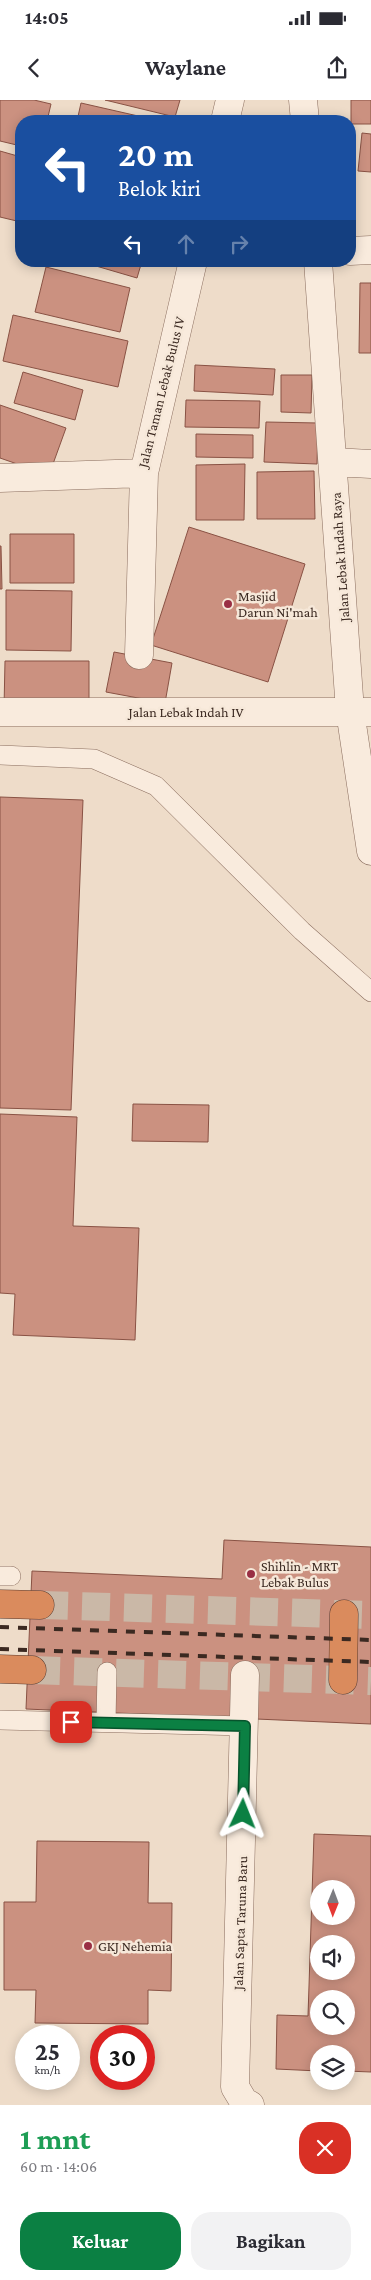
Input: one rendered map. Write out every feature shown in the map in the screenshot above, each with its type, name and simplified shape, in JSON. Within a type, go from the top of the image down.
[{"type":"highway","points":[[0,1604],[40,1605]]},
{"type":"highway","points":[[343,1680],[344,1614]]},
{"type":"highway","points":[[0,1669],[32,1670]]},
{"type":"street","points":[[226,115],[230,100]]},
{"type":"street","points":[[303,100],[304,115]]},
{"type":"street","points":[[356,251],[371,250]]},
{"type":"street","name":"Jalan Taman Lebak Bulus IV","points":[[0,478],[144,473],[191,267]]},
{"type":"street","name":"Jalan Lebak Indah Raya","points":[[318,267],[334,462],[361,711],[371,851]]},
{"type":"street","points":[[334,462],[371,464]]},
{"type":"street","points":[[139,655],[144,473]]},
{"type":"street","name":"Jalan Lebak Indah IV","points":[[0,712],[361,711]]},
{"type":"street","name":"Jalan Sapta Taruna Baru","points":[[245,1676],[235,2087],[245,2104]]},
{"type":"lane","points":[[0,755],[94,758],[156,786],[302,931],[371,992]]},
{"type":"lane","points":[[106,1722],[107,1672]]},
{"type":"lane","points":[[0,1720],[245,1726]]},
{"type":"building","points":[[0,100],[34,100],[51,104],[48,115],[15,115],[15,145],[0,141]]},
{"type":"building","points":[[105,100],[180,100],[176,115],[167,115]]},
{"type":"building","points":[[351,100],[371,100],[371,124],[356,124],[356,115],[351,115]]},
{"type":"building","points":[[81,103],[134,115],[78,115]]},
{"type":"building","points":[[362,133],[371,134],[371,172],[358,171]]},
{"type":"building","points":[[0,151],[15,155],[15,221],[0,217]]},
{"type":"building","points":[[46,267],[130,288],[120,332],[35,312]]},
{"type":"building","points":[[99,267],[140,267],[137,278]]},
{"type":"building","points":[[360,283],[371,283],[371,353],[359,353]]},
{"type":"building","points":[[13,315],[128,341],[118,387],[3,361]]},
{"type":"building","points":[[195,365],[275,369],[273,395],[194,391]]},
{"type":"building","points":[[23,372],[83,390],[75,420],[14,403]]},
{"type":"building","points":[[281,375],[312,375],[311,413],[281,412]]},
{"type":"building","points":[[186,400],[260,401],[259,428],[185,427]]},
{"type":"building","points":[[0,405],[66,428],[49,475],[0,458]]},
{"type":"building","points":[[266,422],[318,423],[317,464],[264,462]]},
{"type":"building","points":[[196,434],[253,435],[253,458],[196,457]]},
{"type":"building","points":[[245,464],[244,520],[196,520],[196,465]]},
{"type":"building","points":[[314,471],[315,519],[257,519],[257,472]]},
{"type":"building","name":"Masjid Darun Ni'mah","points":[[189,527],[305,564],[268,682],[151,645]]},
{"type":"building","points":[[10,534],[74,534],[74,583],[10,583]]},
{"type":"building","points":[[1,546],[2,589],[0,589]]},
{"type":"building","points":[[6,590],[72,591],[71,651],[6,650]]},
{"type":"building","points":[[114,652],[172,663],[165,703],[106,692]]},
{"type":"building","points":[[5,661],[89,661],[89,708],[4,708]]},
{"type":"building","points":[[0,797],[83,800],[71,1110],[0,1108]]},
{"type":"building","points":[[133,1104],[209,1105],[208,1142],[132,1141]]},
{"type":"building","points":[[0,1114],[77,1117],[73,1226],[139,1228],[135,1340],[13,1335],[15,1294],[0,1293]]},
{"type":"building","points":[[224,1540],[371,1547],[371,1724],[26,1709],[32,1571],[222,1579]]},
{"type":"building","points":[[314,1834],[371,1836],[371,2072],[355,2071],[355,2045],[310,2045],[310,2071],[276,2069],[277,2015],[308,2016],[310,1955],[310,1980],[355,1980],[355,1935],[311,1935],[311,1925],[355,1925],[355,1880],[312,1880]]},
{"type":"building","name":"GKJ Nehemia","points":[[37,1841],[149,1842],[148,1903],[172,1903],[171,1991],[148,1990],[148,2024],[35,2023],[36,1990],[4,1990],[4,1902],[36,1902]]},
{"type":"tunnel","points":[[40,1605],[371,1615]]},
{"type":"tunnel","points":[[32,1670],[371,1681]]},
{"type":"railway","points":[[0,1627],[371,1640]]},
{"type":"railway","points":[[0,1649],[371,1662]]},
{"type":"place","name":"Masjid Darun Ni'mah","points":[[228,604]]},
{"type":"place","name":"Shihlin - MRT Lebak Bulus","points":[[251,1574]]},
{"type":"place","name":"GKJ Nehemia","points":[[88,1946]]},
{"type":"route","points":[[71,1722],[245,1726],[243,1814]]}]
